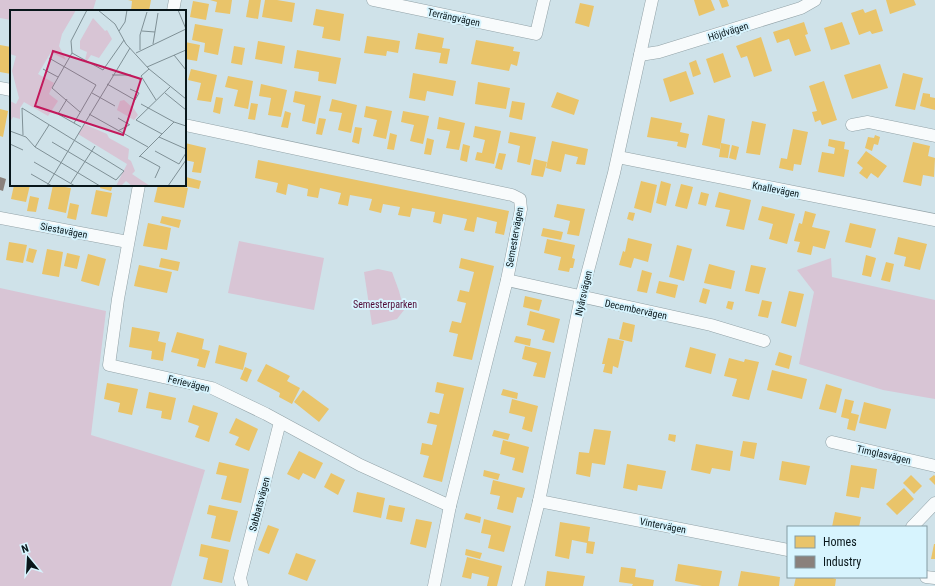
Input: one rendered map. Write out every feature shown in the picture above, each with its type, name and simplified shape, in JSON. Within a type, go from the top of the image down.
[{"type":"street","points":[[173,10],[176,0]]},
{"type":"street","name":"Terrängvägen","points":[[372,0],[536,34],[544,0]]},
{"type":"street","name":"Nyårsvägen","points":[[518,586],[539,501],[581,297],[618,156],[652,0]]},
{"type":"street","name":"Höjdvägen","points":[[640,55],[659,52],[801,8],[815,0]]},
{"type":"street","points":[[0,88],[10,90]]},
{"type":"street","points":[[852,125],[868,122],[935,136]]},
{"type":"street","name":"Semestervägen","points":[[186,125],[512,195],[520,199],[521,209],[506,280],[450,506],[434,586]]},
{"type":"street","name":"Knallevägen","points":[[618,156],[935,220]]},
{"type":"street","name":"Ferievägen","points":[[139,186],[118,299],[109,365],[212,388],[280,422],[360,465],[450,506]]},
{"type":"street","name":"Siestavägen","points":[[0,218],[128,242]]},
{"type":"street","name":"Decembervägen","points":[[506,280],[711,325],[764,341]]},
{"type":"street","name":"Sabbatsvägen","points":[[242,586],[240,578],[280,422]]},
{"type":"street","name":"Timglasvägen","points":[[832,442],[935,466]]},
{"type":"street","name":"Vintervägen","points":[[539,501],[787,550]]},
{"type":"street","points":[[913,526],[935,503]]},
{"type":"green space","points":[[0,0],[96,0],[93,10],[10,10],[10,20],[0,18]]},
{"type":"green space","points":[[239,241],[324,258],[314,310],[228,293]]},
{"type":"green space","points":[[831,258],[832,277],[935,300],[935,399],[883,390],[799,364],[814,292],[797,270]]},
{"type":"green space","name":"Semesterparken","points":[[378,269],[392,272],[404,310],[397,319],[372,325],[364,272]]},
{"type":"green space","points":[[0,288],[106,311],[91,435],[205,470],[171,586],[0,586]]},
{"type":"building: Homes","points":[[128,0],[151,0],[149,10],[131,10],[132,1]]},
{"type":"building: Homes","points":[[210,0],[232,0],[230,14],[215,12],[217,2]]},
{"type":"building: Homes","points":[[249,0],[261,0],[258,19],[246,17]]},
{"type":"building: Homes","points":[[265,0],[295,3],[292,22],[262,17]]},
{"type":"building: Homes","points":[[694,0],[711,0],[715,10],[699,16]]},
{"type":"building: Homes","points":[[719,0],[727,0],[729,6],[722,8]]},
{"type":"building: Homes","points":[[886,0],[914,0],[916,5],[890,14]]},
{"type":"building: Homes","points":[[193,1],[209,4],[206,20],[190,17]]},
{"type":"building: Homes","points":[[580,3],[594,6],[589,27],[575,23]]},
{"type":"building: Homes","points":[[316,9],[344,14],[340,41],[322,38],[324,27],[313,25]]},
{"type":"building: Homes","points":[[863,9],[865,13],[876,9],[883,31],[872,34],[870,31],[859,35],[851,13]]},
{"type":"building: Homes","points":[[804,22],[808,34],[805,35],[811,51],[795,56],[789,39],[777,43],[773,32]]},
{"type":"building: Homes","points":[[842,22],[850,44],[831,50],[824,28]]},
{"type":"building: Homes","points":[[195,24],[223,29],[218,55],[204,52],[205,43],[192,40]]},
{"type":"building: Homes","points":[[418,33],[444,38],[442,48],[450,49],[447,64],[439,63],[441,53],[415,49]]},
{"type":"building: Homes","points":[[367,36],[400,41],[398,53],[387,51],[386,56],[364,53]]},
{"type":"building: Homes","points":[[761,37],[772,71],[754,77],[747,56],[741,58],[736,46]]},
{"type":"building: Homes","points":[[476,40],[514,47],[513,51],[520,52],[517,66],[511,64],[509,71],[471,64]]},
{"type":"building: Homes","points":[[258,41],[285,46],[282,64],[255,59]]},
{"type":"building: Homes","points":[[186,42],[200,45],[197,61],[186,59]]},
{"type":"building: Homes","points":[[0,45],[10,47],[10,74],[0,72]]},
{"type":"building: Homes","points":[[234,46],[245,48],[242,65],[231,63]]},
{"type":"building: Homes","points":[[297,50],[341,58],[336,84],[318,81],[319,72],[294,68]]},
{"type":"building: Homes","points":[[723,53],[731,77],[714,83],[706,59]]},
{"type":"building: Homes","points":[[696,60],[701,74],[693,77],[689,63]]},
{"type":"building: Homes","points":[[880,64],[888,88],[852,99],[844,75]]},
{"type":"building: Homes","points":[[191,69],[217,75],[211,102],[197,100],[201,83],[188,80]]},
{"type":"building: Homes","points":[[686,71],[694,94],[670,102],[663,79]]},
{"type":"building: Homes","points":[[413,73],[456,81],[453,96],[427,91],[425,101],[409,98]]},
{"type":"building: Homes","points":[[903,73],[923,78],[915,110],[895,106]]},
{"type":"building: Homes","points":[[228,76],[253,81],[248,109],[234,106],[238,90],[225,87]]},
{"type":"building: Homes","points":[[824,81],[837,120],[822,125],[820,120],[815,122],[812,112],[817,111],[809,86]]},
{"type":"building: Homes","points":[[478,82],[510,88],[506,109],[475,104]]},
{"type":"building: Homes","points":[[261,84],[287,90],[281,117],[268,115],[271,98],[259,96]]},
{"type":"building: Homes","points":[[295,91],[321,96],[315,124],[302,121],[305,105],[293,102]]},
{"type":"building: Homes","points":[[557,92],[579,100],[574,115],[551,107]]},
{"type":"building: Homes","points":[[923,93],[930,94],[930,97],[935,98],[935,110],[920,106]]},
{"type":"building: Homes","points":[[216,97],[223,98],[220,114],[213,112]]},
{"type":"building: Homes","points":[[332,99],[357,105],[351,133],[338,130],[342,113],[329,111]]},
{"type":"building: Homes","points":[[512,101],[525,103],[522,120],[509,117]]},
{"type":"building: Homes","points":[[251,103],[258,104],[255,120],[248,119]]},
{"type":"building: Homes","points":[[366,106],[392,111],[386,139],[373,136],[377,120],[364,117]]},
{"type":"building: Homes","points":[[0,109],[8,111],[3,137],[0,136]]},
{"type":"building: Homes","points":[[285,111],[291,113],[288,128],[281,127]]},
{"type":"building: Homes","points":[[403,111],[429,116],[423,144],[410,141],[414,125],[401,122]]},
{"type":"building: Homes","points":[[708,115],[725,119],[720,149],[702,145]]},
{"type":"building: Homes","points":[[439,117],[465,123],[459,150],[446,148],[450,131],[437,129]]},
{"type":"building: Homes","points":[[651,117],[682,123],[680,132],[689,134],[686,148],[677,146],[678,142],[647,137]]},
{"type":"building: Homes","points":[[319,118],[326,119],[322,135],[316,134]]},
{"type":"building: Homes","points":[[752,121],[766,124],[760,155],[746,153]]},
{"type":"building: Homes","points":[[475,126],[501,131],[494,164],[475,160],[477,152],[482,153],[485,140],[473,137]]},
{"type":"building: Homes","points":[[355,127],[362,128],[359,144],[352,142]]},
{"type":"building: Homes","points":[[793,129],[808,132],[801,165],[794,164],[793,171],[779,168],[781,158],[787,159]]},
{"type":"building: Homes","points":[[510,132],[536,137],[530,165],[517,162],[520,146],[508,143]]},
{"type":"building: Homes","points":[[390,133],[397,135],[394,150],[387,149]]},
{"type":"building: Homes","points":[[875,135],[880,137],[878,145],[874,144],[872,151],[865,148],[868,137],[874,138]]},
{"type":"building: Homes","points":[[427,138],[434,140],[431,155],[424,154]]},
{"type":"building: Homes","points":[[829,139],[845,142],[844,149],[849,150],[844,177],[818,172],[822,152],[834,154],[835,148],[828,146]]},
{"type":"building: Homes","points":[[552,141],[588,149],[585,165],[576,164],[578,157],[565,154],[561,172],[546,168]]},
{"type":"building: Homes","points":[[913,142],[930,146],[928,156],[935,158],[934,177],[923,175],[921,186],[903,182]]},
{"type":"building: Homes","points":[[186,143],[206,148],[201,173],[192,172],[194,162],[186,160]]},
{"type":"building: Homes","points":[[721,143],[730,145],[728,158],[719,157]]},
{"type":"building: Homes","points":[[463,144],[470,146],[467,162],[460,160]]},
{"type":"building: Homes","points":[[732,145],[739,147],[736,160],[729,158]]},
{"type":"building: Homes","points":[[866,151],[887,166],[878,178],[871,173],[867,179],[859,173],[863,168],[857,163]]},
{"type":"building: Homes","points":[[499,153],[506,154],[502,170],[495,168]]},
{"type":"building: Homes","points":[[534,159],[547,162],[543,177],[531,175]]},
{"type":"building: Homes","points":[[258,160],[509,211],[504,235],[495,233],[497,222],[477,217],[474,232],[464,230],[467,219],[443,214],[441,224],[433,222],[435,212],[412,208],[410,217],[398,215],[400,207],[383,204],[381,213],[369,210],[372,199],[350,195],[348,206],[338,204],[341,193],[320,188],[318,198],[307,196],[308,189],[288,184],[286,195],[276,192],[278,183],[255,178]]},
{"type":"building: Homes","points":[[186,177],[201,181],[199,189],[185,186]]},
{"type":"building: Homes","points":[[641,181],[657,185],[651,213],[634,208]]},
{"type":"building: Homes","points":[[661,181],[671,184],[666,206],[656,203]]},
{"type":"building: Homes","points":[[681,184],[693,187],[687,209],[675,206]]},
{"type":"building: Homes","points":[[14,186],[30,186],[26,202],[11,199]]},
{"type":"building: Homes","points":[[53,186],[71,188],[66,213],[48,209]]},
{"type":"building: Homes","points":[[101,186],[113,186],[111,191],[100,188]]},
{"type":"building: Homes","points":[[158,186],[179,186],[188,188],[184,208],[154,202]]},
{"type":"building: Homes","points":[[96,190],[112,193],[107,217],[91,214]]},
{"type":"building: Homes","points":[[701,192],[709,194],[706,206],[698,204]]},
{"type":"building: Homes","points":[[719,192],[751,200],[744,230],[726,226],[730,210],[715,207]]},
{"type":"building: Homes","points":[[30,196],[39,198],[36,212],[27,211]]},
{"type":"building: Homes","points":[[70,203],[79,205],[76,220],[67,218]]},
{"type":"building: Homes","points":[[557,204],[585,209],[579,236],[567,234],[570,221],[554,217]]},
{"type":"building: Homes","points":[[762,206],[795,214],[787,244],[769,239],[773,224],[758,220]]},
{"type":"building: Homes","points":[[805,211],[816,214],[812,227],[830,231],[825,249],[813,246],[811,255],[797,252],[800,242],[794,241],[799,223],[802,224]]},
{"type":"building: Homes","points":[[629,212],[635,213],[633,221],[627,219]]},
{"type":"building: Homes","points":[[162,216],[181,220],[179,228],[160,223]]},
{"type":"building: Homes","points":[[148,223],[171,228],[167,250],[143,246]]},
{"type":"building: Homes","points":[[850,223],[876,229],[871,248],[845,242]]},
{"type":"building: Homes","points":[[543,228],[563,232],[561,240],[541,236]]},
{"type":"building: Homes","points":[[898,237],[927,244],[920,270],[904,266],[906,257],[894,254]]},
{"type":"building: Homes","points":[[628,238],[652,244],[648,262],[634,258],[631,268],[619,265],[623,251],[625,252]]},
{"type":"building: Homes","points":[[547,239],[575,245],[572,258],[575,259],[573,268],[570,268],[569,272],[558,270],[561,257],[544,253]]},
{"type":"building: Homes","points":[[9,242],[27,245],[23,263],[6,260]]},
{"type":"building: Homes","points":[[677,245],[692,249],[684,281],[669,277]]},
{"type":"building: Homes","points":[[29,248],[37,250],[33,263],[26,261]]},
{"type":"building: Homes","points":[[47,249],[63,252],[59,277],[42,274]]},
{"type":"building: Homes","points":[[67,253],[80,256],[77,269],[64,266]]},
{"type":"building: Homes","points":[[88,254],[106,259],[99,286],[81,281]]},
{"type":"building: Homes","points":[[866,255],[876,258],[871,277],[862,275]]},
{"type":"building: Homes","points":[[161,258],[180,262],[178,271],[159,267]]},
{"type":"building: Homes","points":[[461,258],[494,266],[472,360],[453,356],[458,334],[449,332],[452,321],[461,323],[466,303],[457,301],[460,290],[469,292],[474,272],[459,268]]},
{"type":"building: Homes","points":[[886,262],[894,264],[890,282],[881,280]]},
{"type":"building: Homes","points":[[709,264],[735,271],[731,289],[704,283]]},
{"type":"building: Homes","points":[[139,265],[172,272],[167,293],[134,286]]},
{"type":"building: Homes","points":[[751,265],[766,268],[759,294],[745,291]]},
{"type":"building: Homes","points":[[642,270],[652,273],[647,293],[637,291]]},
{"type":"building: Homes","points":[[659,281],[678,285],[675,298],[656,293]]},
{"type":"building: Homes","points":[[703,288],[710,290],[706,304],[699,302]]},
{"type":"building: Homes","points":[[789,291],[804,294],[796,327],[781,323]]},
{"type":"building: Homes","points":[[525,296],[542,300],[539,311],[523,307]]},
{"type":"building: Homes","points":[[762,300],[772,302],[768,318],[758,316]]},
{"type":"building: Homes","points":[[728,301],[734,302],[732,310],[726,308]]},
{"type":"building: Homes","points":[[530,311],[560,319],[554,343],[542,340],[545,330],[527,325]]},
{"type":"building: Homes","points":[[623,322],[635,325],[632,342],[619,339]]},
{"type":"building: Homes","points":[[132,327],[160,332],[158,341],[166,343],[163,361],[151,359],[152,351],[129,347]]},
{"type":"building: Homes","points":[[177,332],[204,339],[202,349],[210,351],[205,368],[197,366],[199,359],[171,352]]},
{"type":"building: Homes","points":[[516,336],[531,339],[530,346],[514,342]]},
{"type":"building: Homes","points":[[608,338],[624,341],[618,368],[613,366],[612,374],[603,372],[605,364],[602,364]]},
{"type":"building: Homes","points":[[219,345],[247,353],[243,370],[215,363]]},
{"type":"building: Homes","points":[[525,346],[551,352],[545,378],[533,376],[537,363],[522,359]]},
{"type":"building: Homes","points":[[690,347],[716,354],[711,374],[685,367]]},
{"type":"building: Homes","points":[[779,352],[792,356],[789,369],[775,365]]},
{"type":"building: Homes","points":[[729,358],[744,362],[745,359],[759,362],[749,400],[732,396],[737,379],[724,376]]},
{"type":"building: Homes","points":[[266,364],[290,376],[287,381],[300,388],[292,404],[279,397],[280,393],[257,381]]},
{"type":"building: Homes","points":[[245,367],[252,370],[247,382],[240,379]]},
{"type":"building: Homes","points":[[772,370],[807,379],[802,399],[767,390]]},
{"type":"building: Homes","points":[[437,382],[464,388],[442,482],[423,477],[429,456],[420,454],[422,443],[432,445],[437,425],[427,423],[430,412],[439,414],[444,394],[435,392]]},
{"type":"building: Homes","points":[[107,383],[138,389],[132,415],[118,412],[120,403],[104,399]]},
{"type":"building: Homes","points":[[826,384],[842,389],[836,413],[819,409]]},
{"type":"building: Homes","points":[[503,389],[518,393],[517,399],[501,395]]},
{"type":"building: Homes","points":[[303,390],[329,409],[319,422],[294,402]]},
{"type":"building: Homes","points":[[149,392],[176,398],[171,420],[161,418],[162,411],[146,408]]},
{"type":"building: Homes","points":[[512,399],[538,406],[532,432],[522,429],[525,417],[509,413]]},
{"type":"building: Homes","points":[[845,399],[854,401],[851,413],[859,415],[855,431],[847,429],[849,419],[841,417]]},
{"type":"building: Homes","points":[[864,402],[891,409],[886,429],[859,423]]},
{"type":"building: Homes","points":[[193,405],[218,413],[209,442],[195,437],[199,426],[188,422]]},
{"type":"building: Homes","points":[[236,418],[258,429],[249,451],[235,445],[239,437],[229,433]]},
{"type":"building: Homes","points":[[594,429],[611,431],[605,465],[592,463],[590,477],[576,474],[579,452],[589,453]]},
{"type":"building: Homes","points":[[494,430],[510,434],[508,440],[492,436]]},
{"type":"building: Homes","points":[[669,434],[676,435],[675,442],[668,440]]},
{"type":"building: Homes","points":[[503,440],[529,447],[523,473],[512,470],[515,458],[500,454]]},
{"type":"building: Homes","points":[[743,441],[757,443],[754,459],[740,456]]},
{"type":"building: Homes","points":[[696,444],[733,451],[730,471],[712,468],[710,474],[691,470]]},
{"type":"building: Homes","points":[[299,451],[323,463],[315,479],[303,473],[299,480],[287,474]]},
{"type":"building: Homes","points":[[782,461],[810,466],[806,485],[779,480]]},
{"type":"building: Homes","points":[[219,462],[249,469],[241,503],[221,499],[227,476],[216,474]]},
{"type":"building: Homes","points":[[627,464],[666,471],[662,489],[638,485],[637,491],[623,488]]},
{"type":"building: Homes","points":[[851,465],[877,469],[874,489],[861,487],[859,498],[846,496]]},
{"type":"building: Homes","points":[[484,470],[500,474],[498,480],[483,476]]},
{"type":"building: Homes","points":[[331,473],[345,480],[338,495],[324,487]]},
{"type":"building: Homes","points":[[911,475],[922,486],[914,494],[903,483]]},
{"type":"building: Homes","points":[[934,475],[935,476],[935,485],[929,479]]},
{"type":"building: Homes","points":[[493,480],[525,488],[522,498],[517,497],[513,513],[497,509],[500,496],[490,494]]},
{"type":"building: Homes","points":[[904,488],[914,499],[897,515],[886,504]]},
{"type":"building: Homes","points":[[357,492],[385,498],[381,518],[353,512]]},
{"type":"building: Homes","points":[[209,505],[238,511],[230,542],[211,538],[216,516],[207,514]]},
{"type":"building: Homes","points":[[389,505],[405,508],[402,522],[386,519]]},
{"type":"building: Homes","points":[[835,512],[861,517],[859,526],[832,526]]},
{"type":"building: Homes","points":[[466,513],[481,517],[480,523],[464,519]]},
{"type":"building: Homes","points":[[416,519],[432,522],[426,548],[410,544]]},
{"type":"building: Homes","points":[[484,519],[511,526],[504,552],[488,548],[491,535],[481,533]]},
{"type":"building: Homes","points":[[560,522],[590,527],[588,541],[595,542],[593,554],[586,553],[587,543],[572,540],[569,559],[555,556]]},
{"type":"building: Homes","points":[[268,525],[279,529],[269,554],[258,550]]},
{"type":"building: Homes","points":[[201,544],[229,550],[222,583],[203,579],[208,558],[199,556]]},
{"type":"building: Homes","points":[[934,544],[935,559],[931,559]]},
{"type":"building: Homes","points":[[466,549],[482,553],[480,559],[465,555]]},
{"type":"building: Homes","points":[[296,553],[316,560],[307,581],[288,574]]},
{"type":"building: Homes","points":[[467,557],[502,566],[497,586],[487,586],[489,577],[472,573],[471,579],[462,577]]},
{"type":"building: Homes","points":[[678,564],[722,571],[719,586],[702,586],[675,581]]},
{"type":"building: Homes","points":[[621,567],[636,569],[635,577],[654,580],[653,586],[632,586],[633,584],[619,582]]},
{"type":"building: Homes","points":[[547,571],[585,576],[583,586],[545,586]]},
{"type":"building: Homes","points":[[741,571],[780,577],[779,586],[738,586]]},
{"type":"building: Homes","points":[[796,578],[836,579],[835,586],[794,586]]},
{"type":"building: Industry","points":[[0,177],[6,179],[3,191],[0,190]]}]
